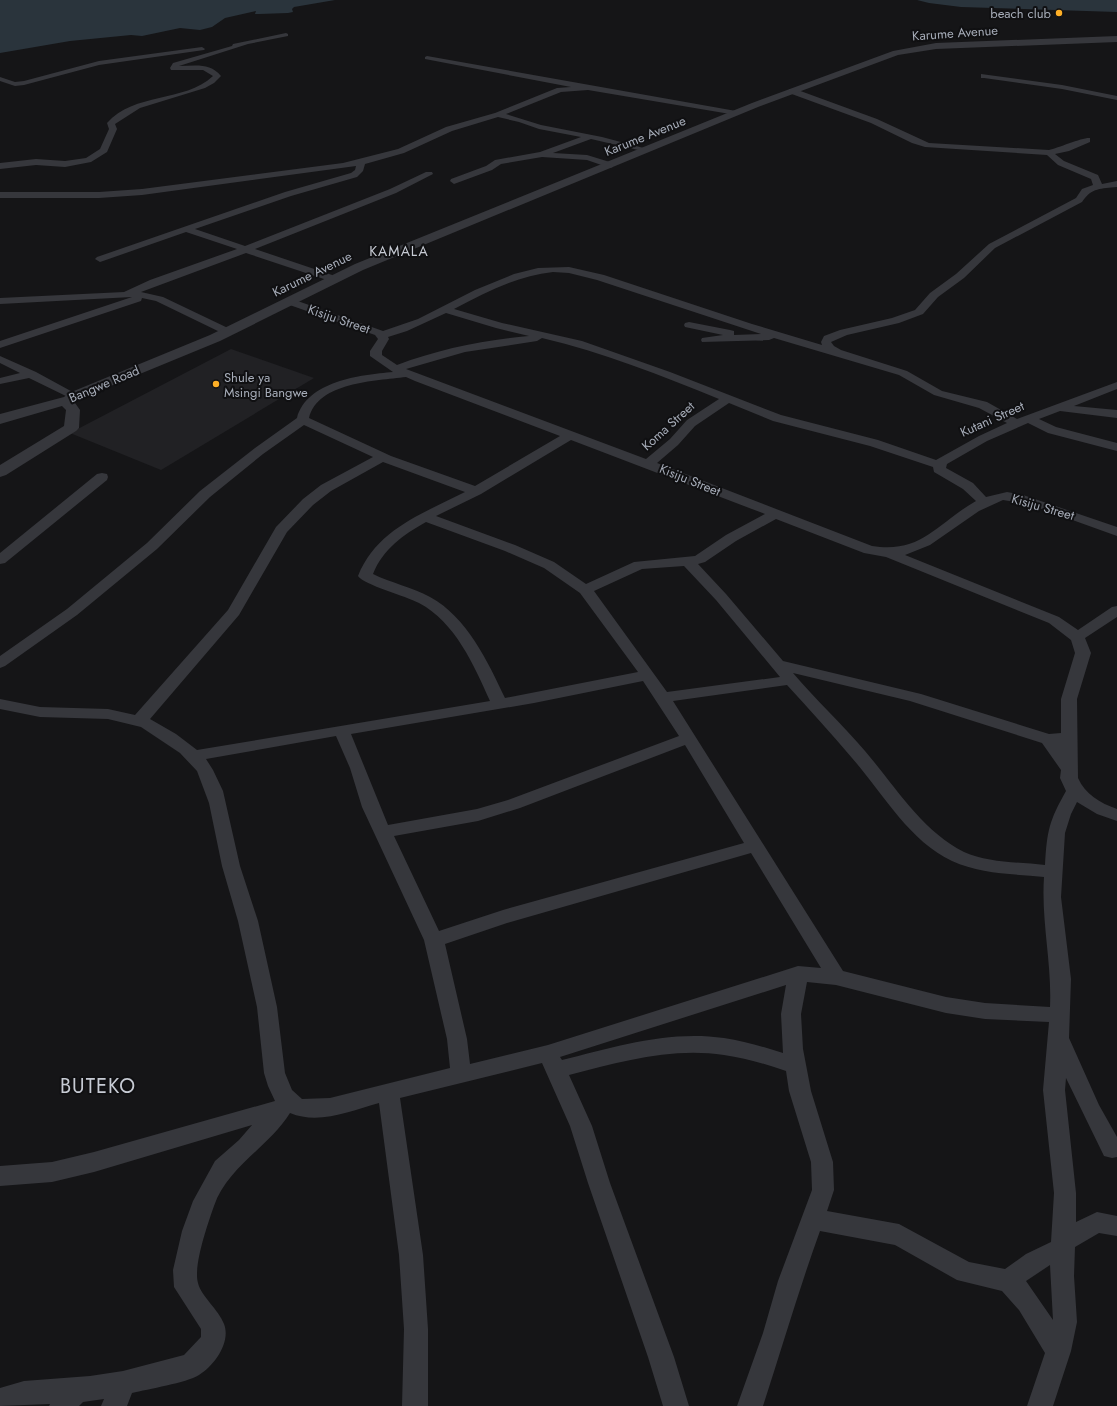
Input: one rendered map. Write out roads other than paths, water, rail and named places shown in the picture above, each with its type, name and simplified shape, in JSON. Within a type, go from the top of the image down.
[{"type":"street","points":[[0,79],[15,84],[24,83],[99,63],[244,44],[286,35]]},
{"type":"street","name":"Karume Avenue","points":[[205,341],[359,267],[736,113],[896,53],[920,48],[1117,38]]},
{"type":"street","points":[[0,166],[36,162],[65,164],[88,160],[104,150],[113,129],[111,123],[135,107],[196,88],[215,80],[217,76],[207,69],[174,68],[176,65],[244,44]]},
{"type":"street","points":[[427,58],[588,88],[736,113]]},
{"type":"street","points":[[984,76],[1040,84],[1117,98]]},
{"type":"street","points":[[0,195],[92,195],[142,192],[361,162],[401,151],[438,133],[465,123],[498,115],[560,90],[588,88]]},
{"type":"street","points":[[792,91],[874,121],[921,144],[953,148],[1049,153],[1066,149],[1087,140]]},
{"type":"street","points":[[498,115],[521,120],[539,127],[647,150]]},
{"type":"street","points":[[454,181],[488,168],[498,162],[530,157],[591,137]]},
{"type":"street","points":[[519,149],[530,157]]},
{"type":"street","points":[[1049,153],[1061,163],[1095,177],[1098,186]]},
{"type":"street","points":[[540,154],[585,157],[602,161],[610,165]]},
{"type":"street","points":[[100,259],[288,194],[354,175],[359,171],[361,162]]},
{"type":"street","points":[[127,294],[393,191],[429,174]]},
{"type":"street","points":[[706,340],[749,337],[784,338],[834,335],[895,321],[919,312],[935,294],[960,276],[992,246],[1079,200],[1085,192],[1098,186],[1117,184]]},
{"type":"street","points":[[185,229],[334,279]]},
{"type":"street","points":[[382,335],[418,324],[498,283],[533,272],[555,269],[596,277],[784,338],[841,353],[903,373],[938,393],[983,405],[1023,421],[1052,430],[1117,447]]},
{"type":"street","points":[[0,301],[127,294],[148,295],[226,331]]},
{"type":"street","points":[[0,345],[148,295]]},
{"type":"street","name":"Kisiju Street","points":[[288,301],[382,335],[384,338],[375,354],[382,361],[396,369],[648,464],[869,550],[890,553],[915,549],[934,538],[984,502],[994,498],[1007,496],[1020,498],[1117,532]]},
{"type":"street","points":[[446,310],[500,326],[591,348],[777,418],[874,443],[940,465],[939,469],[968,486],[984,502]]},
{"type":"street","points":[[689,325],[749,337]]},
{"type":"street","points":[[834,335],[828,338],[826,342],[829,348],[841,353]]},
{"type":"street","points":[[396,369],[425,358],[455,351],[508,341],[550,337]]},
{"type":"street","name":"Bangwe Road","points":[[0,419],[71,399],[205,341]]},
{"type":"street","points":[[0,359],[32,374],[71,399],[73,410],[71,428],[0,472]]},
{"type":"street","points":[[0,381],[32,374]]},
{"type":"street","points":[[0,663],[77,608],[152,546],[205,494],[259,451],[303,420],[306,408],[313,399],[337,386],[370,376],[409,374]]},
{"type":"street","name":"Kutani Street","points":[[940,465],[971,444],[1023,421],[1117,385]]},
{"type":"street","name":"Koma Street","points":[[648,464],[674,442],[690,423],[728,399]]},
{"type":"street","points":[[1058,407],[1117,414]]},
{"type":"street","points":[[303,420],[382,457],[475,491]]},
{"type":"street","points":[[499,704],[491,684],[468,644],[438,611],[416,597],[365,576],[367,567],[374,556],[388,542],[411,525],[475,491],[570,435]]},
{"type":"street","points":[[139,721],[234,612],[281,530],[308,502],[326,488],[382,457]]},
{"type":"street","points":[[0,560],[102,477]]},
{"type":"street","points":[[584,590],[639,565],[654,562],[688,562],[700,559],[730,538],[775,514]]},
{"type":"street","points":[[426,517],[510,548],[549,565],[584,590],[663,697],[690,738],[836,977]]},
{"type":"street","points":[[890,553],[1054,620],[1077,636],[1081,644],[1083,654],[1069,699],[1070,738],[1068,778],[1075,791],[1084,799],[1102,810],[1117,815]]},
{"type":"street","points":[[688,562],[721,597],[858,754],[925,834],[939,846],[959,857],[984,865],[1054,872]]},
{"type":"street","points":[[1077,636],[1100,624],[1117,610]]},
{"type":"street","points":[[781,666],[915,697],[1048,738],[1070,738]]},
{"type":"street","points":[[193,756],[272,741],[342,731],[534,699],[647,675]]},
{"type":"street","points":[[663,697],[792,680]]},
{"type":"street","points":[[0,704],[40,712],[108,714],[139,721],[186,748],[206,771],[220,813],[231,866],[248,922],[268,1013],[269,1045],[278,1083],[286,1098],[287,1107]]},
{"type":"street","points":[[342,731],[358,768],[371,807],[434,940],[457,1039],[461,1074]]},
{"type":"street","points":[[383,832],[478,815],[514,804],[690,738]]},
{"type":"street","points":[[1048,738],[1068,768]]},
{"type":"street","points":[[1040,1406],[1058,1351],[1065,1322],[1062,1276],[1065,1193],[1054,1090],[1059,1040],[1061,979],[1052,897],[1056,833],[1062,814],[1075,791]]},
{"type":"street","points":[[434,940],[510,915],[755,846]]},
{"type":"street","points":[[551,1061],[708,1001],[798,974],[836,977],[946,1005],[985,1011],[1060,1015]]},
{"type":"street","points":[[750,1406],[775,1333],[790,1281],[823,1190],[822,1162],[800,1091],[796,1065],[791,1014],[798,974]]},
{"type":"street","points":[[1059,1040],[1071,1061],[1077,1081],[1096,1121],[1112,1149]]},
{"type":"street","points":[[0,1176],[52,1172],[94,1162],[287,1107],[317,1108],[341,1105],[461,1074],[551,1061],[633,1050],[711,1044],[796,1065]]},
{"type":"street","points":[[551,1061],[581,1126],[599,1183],[661,1356],[676,1406]]},
{"type":"street","points":[[388,1092],[411,1256],[416,1329],[415,1406]]},
{"type":"street","points":[[0,1401],[24,1394],[69,1397],[90,1389],[123,1383],[191,1366],[212,1342],[214,1334],[212,1325],[186,1287],[185,1270],[194,1231],[204,1201],[223,1168],[247,1147],[287,1107]]},
{"type":"street","points":[[813,1219],[899,1235],[965,1272],[1008,1281],[1017,1288],[1028,1302],[1058,1351]]},
{"type":"street","points":[[1008,1281],[1023,1269],[1064,1245],[1097,1222],[1117,1226]]},
{"type":"street","points":[[114,1406],[123,1383]]},
{"type":"place","name":"beach club","points":[[1059,13]]},
{"type":"place","name":"Shule ya Msingi Bangwe","points":[[216,384]]},
{"type":"district","name":"KAMALA","points":[[399,251]]},
{"type":"district","name":"BUTEKO","points":[[98,1086]]}]
